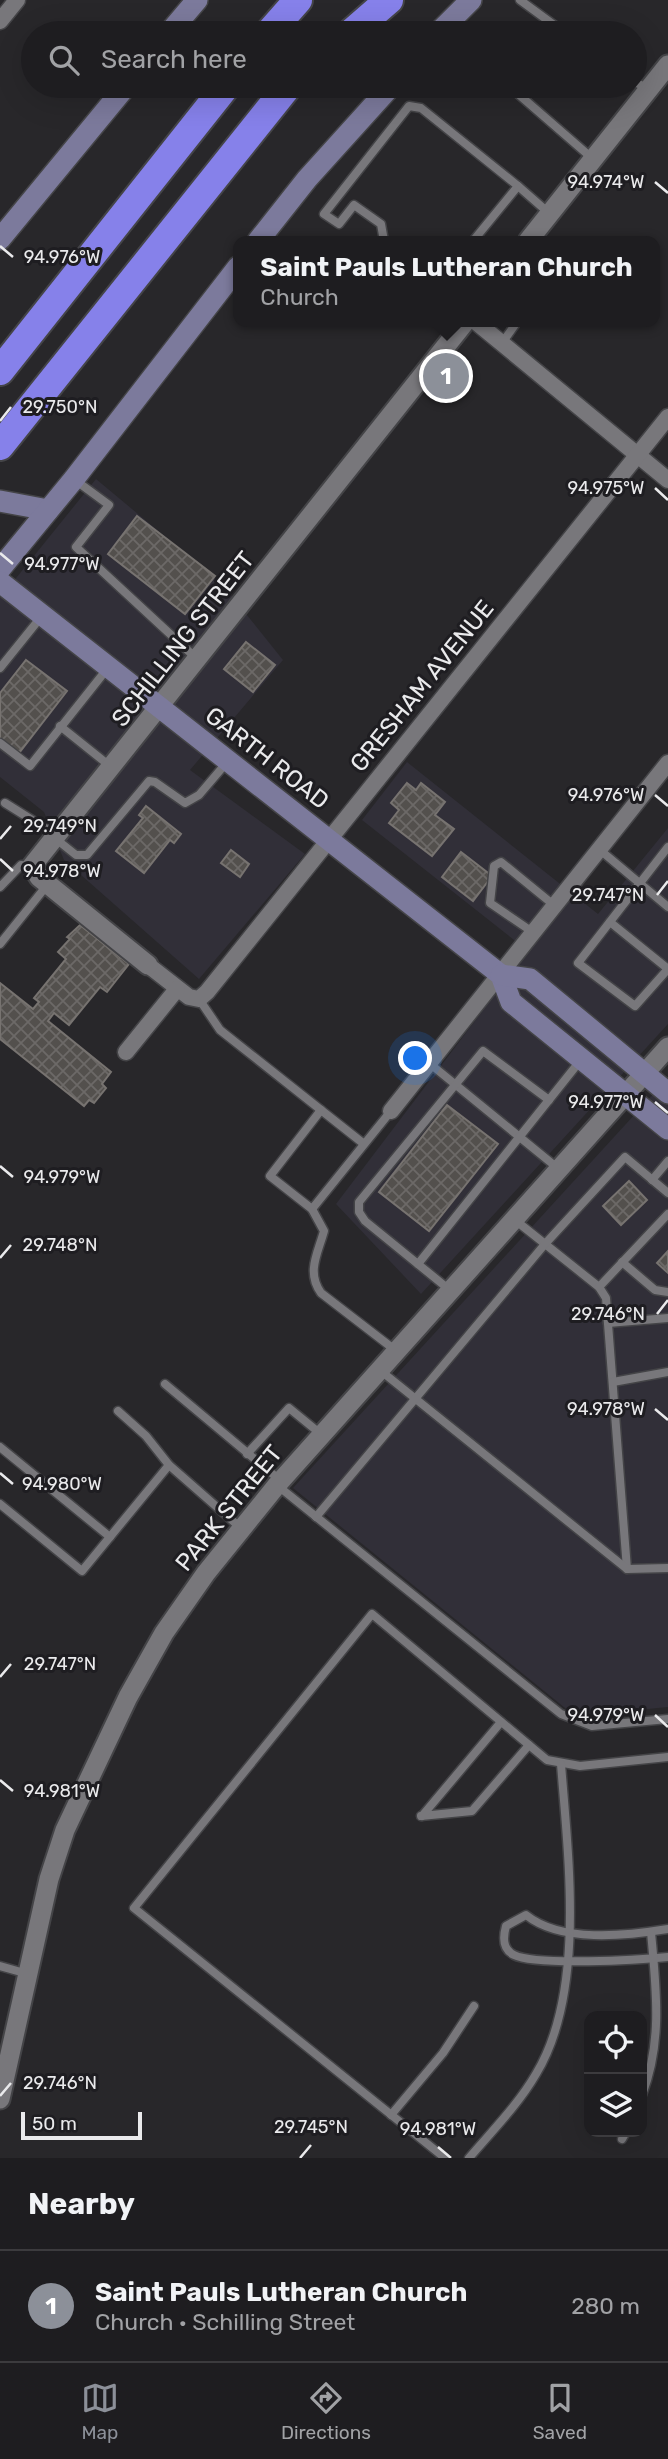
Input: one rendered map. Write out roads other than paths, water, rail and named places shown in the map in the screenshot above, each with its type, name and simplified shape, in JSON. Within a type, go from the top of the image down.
[{"type":"highway","points":[[275,21],[288,0]]},
{"type":"highway","points":[[278,21],[298,0]]},
{"type":"highway","points":[[345,21],[363,0]]},
{"type":"highway","points":[[365,21],[389,0]]},
{"type":"highway","points":[[0,371],[216,98]]},
{"type":"highway","points":[[0,446],[279,98]]},
{"type":"main road","points":[[179,21],[197,0]]},
{"type":"main road","points":[[453,21],[471,0]]},
{"type":"main road","points":[[0,239],[116,98]]},
{"type":"main road","points":[[262,236],[307,179],[380,98]]},
{"type":"main road","points":[[0,569],[74,479],[233,273]]},
{"type":"main road","points":[[0,501],[48,510]]},
{"type":"main road","name":"GARTH ROAD","points":[[0,582],[501,975],[530,979],[668,1093]]},
{"type":"main road","name":"GARTH ROAD","points":[[501,975],[511,1002],[668,1129]]},
{"type":"street","points":[[0,21],[17,0]]},
{"type":"street","points":[[647,81],[668,65]]},
{"type":"street","points":[[532,236],[593,159],[633,98]]},
{"type":"street","name":"SCHILLING STREET","points":[[32,866],[57,838],[461,327]]},
{"type":"street","points":[[482,327],[668,480]]},
{"type":"street","name":"GRESHAM AVENUE","points":[[199,999],[668,417]]},
{"type":"street","points":[[391,1111],[668,763]]},
{"type":"street","points":[[32,866],[48,884],[177,989],[199,999]]},
{"type":"street","points":[[126,1052],[177,989]]},
{"type":"street","name":"PARK STREET","points":[[0,2099],[49,1879],[65,1830],[164,1633],[279,1483],[668,1047]]},
{"type":"lane","points":[[520,0],[549,21]]},
{"type":"lane","points":[[523,98],[593,159]]},
{"type":"lane","points":[[383,236],[381,225],[354,205],[339,224],[324,214],[409,106],[421,108],[550,214]]},
{"type":"lane","points":[[477,236],[518,186]]},
{"type":"lane","points":[[502,343],[513,327]]},
{"type":"lane","points":[[74,479],[109,505],[76,547],[198,660]]},
{"type":"lane","points":[[0,668],[43,615]]},
{"type":"lane","points":[[0,743],[30,765],[109,667]]},
{"type":"lane","points":[[60,726],[112,768]]},
{"type":"lane","points":[[2,804],[57,838],[76,855],[87,855],[149,781],[155,782],[185,803],[199,795],[228,760]]},
{"type":"lane","points":[[610,922],[668,969],[635,1006],[578,963],[668,847]]},
{"type":"lane","points":[[600,850],[668,906]]},
{"type":"lane","points":[[534,933],[490,903],[494,866],[501,862],[556,906]]},
{"type":"lane","points":[[0,887],[21,865],[32,866]]},
{"type":"lane","points":[[0,944],[48,884]]},
{"type":"lane","points":[[199,999],[220,1030],[364,1144]]},
{"type":"lane","points":[[452,1292],[365,1221],[359,1212],[359,1202],[483,1051],[549,1100]]},
{"type":"lane","points":[[418,1264],[582,1058]]},
{"type":"lane","points":[[429,1063],[560,1170]]},
{"type":"lane","points":[[321,1110],[270,1176],[312,1209],[324,1230],[312,1272],[314,1283],[321,1293],[397,1352]]},
{"type":"lane","points":[[312,1209],[391,1111]]},
{"type":"lane","points":[[316,1517],[545,1244],[625,1157],[668,1193]]},
{"type":"lane","points":[[652,1180],[668,1161]]},
{"type":"lane","points":[[599,1287],[668,1214]]},
{"type":"lane","points":[[516,1220],[599,1287],[606,1298],[627,1569]]},
{"type":"lane","points":[[622,1262],[655,1290],[668,1292]]},
{"type":"lane","points":[[608,1323],[668,1318]]},
{"type":"lane","points":[[381,1370],[627,1569],[668,1567]]},
{"type":"lane","points":[[612,1382],[668,1373]]},
{"type":"lane","points":[[165,1384],[316,1517],[561,1714],[592,1726],[668,1719]]},
{"type":"lane","points":[[247,1454],[289,1408],[321,1435]]},
{"type":"lane","points":[[118,1411],[146,1436],[169,1465],[242,1529]]},
{"type":"lane","points":[[0,1447],[110,1537]]},
{"type":"lane","points":[[0,1504],[82,1571],[169,1465]]},
{"type":"lane","points":[[445,2158],[134,1908],[372,1614],[547,1760],[580,1766],[668,1757]]},
{"type":"lane","points":[[501,1722],[421,1816],[472,1811],[529,1745]]},
{"type":"lane","points":[[469,2158],[538,2073],[558,2015],[570,1934],[561,1764]]},
{"type":"lane","points":[[668,1929],[651,1932],[570,1934],[539,1926],[526,1915],[506,1926],[503,1937],[506,1947],[514,1955],[568,1961],[668,1956]]},
{"type":"lane","points":[[647,2081],[652,2067],[657,2031],[651,1932]]},
{"type":"lane","points":[[0,1966],[28,1974]]},
{"type":"lane","points":[[391,2115],[443,2053],[474,2006]]},
{"type":"place","name":"Saint Pauls Lutheran Church","points":[[446,376]]}]
